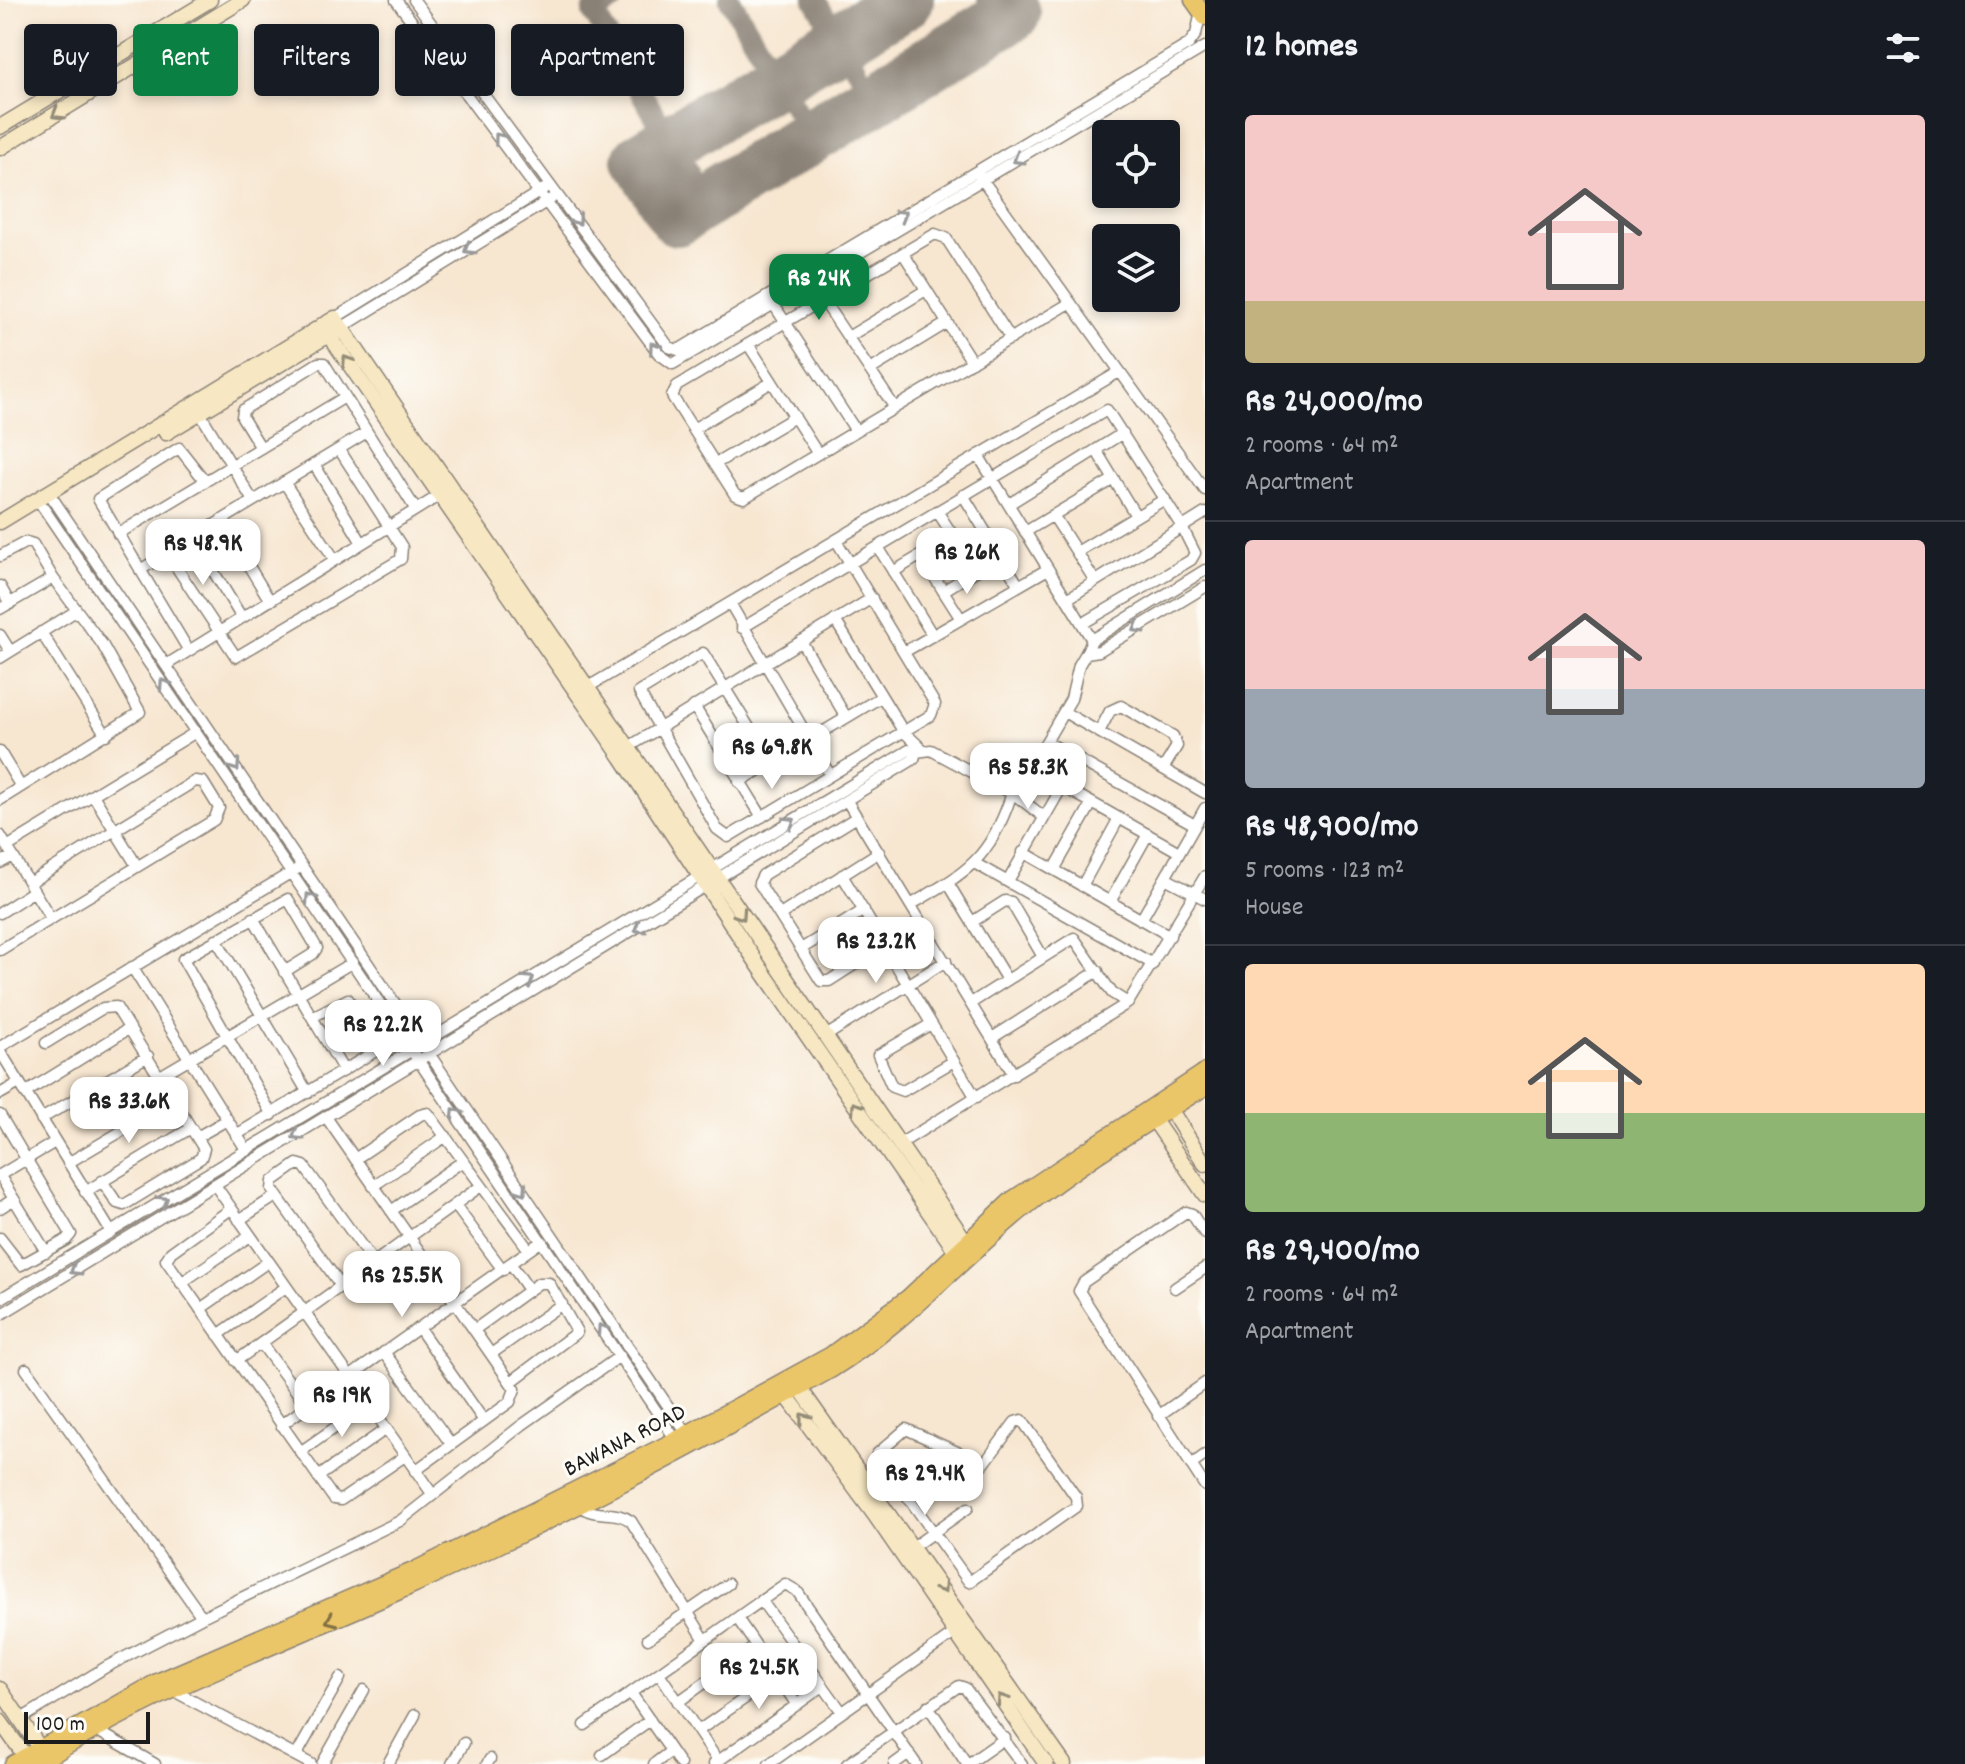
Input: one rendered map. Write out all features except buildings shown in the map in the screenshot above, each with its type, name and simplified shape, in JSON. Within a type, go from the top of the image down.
[{"type":"main road","name":"BAWANA ROAD","points":[[29,1758],[96,1730],[172,1690],[400,1591],[578,1504],[793,1391],[867,1347],[966,1254],[1021,1193],[1204,1078]]},
{"type":"main road","name":"BAWANA ROAD","points":[[29,1758],[157,1682],[415,1570],[682,1437],[841,1349],[1026,1206],[1170,1109],[1204,1078]]},
{"type":"street","points":[[0,127],[211,6],[243,0]]},
{"type":"street","points":[[396,0],[667,363],[679,361],[774,305],[1189,44],[1196,34],[1200,10]]},
{"type":"street","points":[[414,0],[669,347],[678,350],[1205,47]]},
{"type":"street","points":[[0,148],[211,6]]},
{"type":"street","points":[[979,175],[1205,490]]},
{"type":"street","points":[[0,522],[46,500],[200,413],[551,185]]},
{"type":"street","points":[[0,533],[46,500],[559,194]]},
{"type":"street","points":[[1011,339],[943,235],[935,234],[671,392],[740,499],[818,454],[1011,339],[1070,303]]},
{"type":"street","points":[[903,253],[972,362]]},
{"type":"street","points":[[848,337],[926,290]]},
{"type":"street","points":[[823,300],[895,408]]},
{"type":"street","points":[[774,305],[856,431]]},
{"type":"street","points":[[870,370],[947,323]]},
{"type":"street","points":[[332,327],[440,495],[627,748],[709,879],[824,1037],[898,1145],[966,1254]]},
{"type":"street","points":[[332,327],[440,477],[709,879],[966,1254]]},
{"type":"street","points":[[748,344],[818,454]]},
{"type":"street","points":[[261,448],[242,417],[243,410],[318,363],[326,366],[416,510]]},
{"type":"street","points":[[583,690],[1119,372]]},
{"type":"street","points":[[693,429],[772,382]]},
{"type":"street","points":[[118,534],[345,397]]},
{"type":"street","points":[[742,628],[1104,410],[1111,413],[1194,548],[1191,560],[1082,624]]},
{"type":"street","points":[[200,413],[253,501]]},
{"type":"street","points":[[715,464],[795,417]]},
{"type":"street","points":[[140,570],[367,432]]},
{"type":"street","points":[[1009,504],[1123,433]]},
{"type":"street","points":[[167,553],[233,656],[239,656],[401,559],[404,552],[390,527],[339,449]]},
{"type":"street","points":[[189,651],[98,499],[174,450],[185,451],[205,481]]},
{"type":"street","points":[[1096,450],[1136,516]]},
{"type":"street","points":[[978,455],[1092,640]]},
{"type":"street","points":[[314,464],[362,543]]},
{"type":"street","points":[[1025,532],[1114,479]]},
{"type":"street","points":[[284,482],[335,560]]},
{"type":"street","points":[[166,665],[440,495]]},
{"type":"street","points":[[963,495],[1019,586]]},
{"type":"street","points":[[1077,552],[1165,499]]},
{"type":"street","points":[[46,500],[166,665],[353,962],[414,1050],[426,1058],[682,1437]]},
{"type":"street","points":[[46,500],[196,732],[424,1044],[426,1058],[542,1241],[620,1356],[682,1437]]},
{"type":"street","points":[[937,511],[976,571]]},
{"type":"street","points":[[1067,599],[1205,513]]},
{"type":"street","points":[[1053,515],[1095,581]]},
{"type":"street","points":[[221,520],[270,601]]},
{"type":"street","points":[[893,572],[953,536]]},
{"type":"street","points":[[193,538],[242,618]]},
{"type":"street","points":[[771,763],[703,653],[645,685],[638,696],[719,833],[732,836],[936,708],[836,540]]},
{"type":"street","points":[[0,556],[30,542],[102,644],[140,708],[139,715],[0,800]]},
{"type":"street","points":[[878,547],[933,636]]},
{"type":"street","points":[[921,556],[961,619]]},
{"type":"street","points":[[943,591],[1000,556]]},
{"type":"street","points":[[904,652],[1048,569]]},
{"type":"street","points":[[912,904],[976,864],[1002,821],[1013,795],[1064,712],[1092,640],[1205,570]]},
{"type":"street","points":[[0,586],[5,606],[53,578]]},
{"type":"street","points":[[1086,653],[1099,651],[1205,587]]},
{"type":"street","points":[[627,748],[872,598]]},
{"type":"street","points":[[730,603],[830,775]]},
{"type":"street","points":[[0,658],[76,611]]},
{"type":"street","points":[[835,620],[881,697],[919,750],[1013,795],[1044,817]]},
{"type":"street","points":[[41,632],[106,735]]},
{"type":"street","points":[[0,635],[10,651]]},
{"type":"street","points":[[801,641],[846,717]]},
{"type":"street","points":[[739,782],[881,697]]},
{"type":"street","points":[[694,706],[762,817]]},
{"type":"street","points":[[1099,732],[1116,706],[1134,714],[1176,739],[1177,746],[1163,769]]},
{"type":"street","points":[[1064,712],[1205,793]]},
{"type":"street","points":[[0,863],[10,851],[93,795],[196,732]]},
{"type":"street","points":[[1047,742],[1195,825]]},
{"type":"street","points":[[0,1315],[426,1058],[909,750],[919,750]]},
{"type":"street","points":[[4,1297],[424,1044],[847,801],[914,759],[919,750]]},
{"type":"street","points":[[0,752],[21,787]]},
{"type":"street","points":[[1008,881],[1078,759]]},
{"type":"street","points":[[0,950],[218,817],[219,808],[206,785],[195,781],[2,908]]},
{"type":"street","points":[[1062,786],[1179,852]]},
{"type":"street","points":[[93,795],[137,866]]},
{"type":"street","points":[[847,801],[1014,1075]]},
{"type":"street","points":[[1054,870],[1092,803]]},
{"type":"street","points":[[1141,920],[1205,808]]},
{"type":"street","points":[[857,817],[760,879],[761,888],[818,978],[825,982],[885,945]]},
{"type":"street","points":[[1082,886],[1119,818]]},
{"type":"street","points":[[1110,902],[1148,834]]},
{"type":"street","points":[[0,835],[51,919]]},
{"type":"street","points":[[780,915],[879,852]]},
{"type":"street","points":[[1023,852],[1170,936]]},
{"type":"street","points":[[976,864],[1153,964]]},
{"type":"street","points":[[111,1232],[0,1049],[297,869]]},
{"type":"street","points":[[842,875],[976,1098]]},
{"type":"street","points":[[898,1145],[1128,1003],[1170,936],[1200,897],[1205,876]]},
{"type":"street","points":[[1165,878],[1200,897]]},
{"type":"street","points":[[948,883],[1007,980]]},
{"type":"street","points":[[272,1115],[183,959],[288,899],[316,944],[313,954],[284,972]]},
{"type":"street","points":[[972,922],[1005,901],[1011,902],[1043,957]]},
{"type":"street","points":[[801,949],[864,910]]},
{"type":"street","points":[[253,918],[344,1071]]},
{"type":"street","points":[[971,1003],[1074,938],[1112,993],[1128,1003]]},
{"type":"street","points":[[216,939],[308,1093]]},
{"type":"street","points":[[824,1037],[946,961]]},
{"type":"street","points":[[160,1076],[353,962]]},
{"type":"street","points":[[132,967],[247,1151]]},
{"type":"street","points":[[992,1038],[1098,971]]},
{"type":"street","points":[[236,1135],[377,1052],[378,1043],[348,999],[312,1017]]},
{"type":"street","points":[[46,1043],[108,1005],[116,1007],[204,1152],[201,1158],[124,1205],[117,1203],[102,1181]]},
{"type":"street","points":[[931,1024],[878,1055],[892,1087],[903,1091],[954,1061]]},
{"type":"street","points":[[0,1094],[22,1088],[130,1028]]},
{"type":"street","points":[[41,1119],[148,1056]]},
{"type":"street","points":[[68,1163],[174,1100]]},
{"type":"street","points":[[1170,1109],[1205,1164]]},
{"type":"street","points":[[355,1159],[424,1113],[432,1116],[529,1250]]},
{"type":"street","points":[[0,1115],[71,1230],[70,1238],[21,1265],[0,1238]]},
{"type":"street","points":[[326,1117],[515,1389],[514,1398],[415,1471]]},
{"type":"street","points":[[85,1192],[194,1133],[227,1120]]},
{"type":"street","points":[[1154,1120],[1205,1195]]},
{"type":"street","points":[[373,1186],[446,1136]]},
{"type":"street","points":[[46,1252],[0,1176],[55,1142]]},
{"type":"street","points":[[391,1211],[463,1161]]},
{"type":"street","points":[[341,1286],[276,1196],[273,1181],[302,1164],[374,1263]]},
{"type":"street","points":[[215,1185],[433,1495]]},
{"type":"street","points":[[236,1361],[481,1186]]},
{"type":"street","points":[[239,1220],[276,1196]]},
{"type":"street","points":[[0,1208],[14,1199]]},
{"type":"street","points":[[455,1205],[529,1290]]},
{"type":"street","points":[[231,1209],[167,1256],[168,1264],[300,1452],[334,1499],[341,1500],[405,1456]]},
{"type":"street","points":[[1205,1234],[1192,1214],[1186,1212],[1080,1287],[1081,1295],[1205,1486]]},
{"type":"street","points":[[181,1283],[250,1236]]},
{"type":"street","points":[[281,1425],[542,1241]]},
{"type":"street","points":[[200,1309],[268,1262]]},
{"type":"street","points":[[1175,1288],[1205,1268]]},
{"type":"street","points":[[474,1330],[546,1281],[577,1329],[575,1336],[511,1382]]},
{"type":"street","points":[[0,1283],[4,1297],[15,1306]]},
{"type":"street","points":[[218,1335],[286,1287]]},
{"type":"street","points":[[491,1354],[562,1304]]},
{"type":"street","points":[[419,1328],[484,1421]]},
{"type":"street","points":[[261,1343],[307,1406]]},
{"type":"street","points":[[384,1352],[451,1444]]},
{"type":"street","points":[[21,1719],[106,1667],[400,1521],[620,1356]]},
{"type":"street","points":[[26,1369],[202,1617]]},
{"type":"street","points":[[1158,1416],[1205,1383]]},
{"type":"street","points":[[793,1391],[1064,1764]]},
{"type":"street","points":[[300,1452],[369,1404]]},
{"type":"street","points":[[1022,1420],[1078,1502],[1072,1511],[974,1581],[962,1576],[933,1533],[877,1457],[879,1450],[906,1429],[984,1464],[1015,1422],[1022,1420]]},
{"type":"street","points":[[318,1477],[386,1429]]},
{"type":"street","points":[[1191,1465],[1205,1455]]},
{"type":"street","points":[[578,1504],[593,1515],[621,1515],[631,1521],[705,1640]]},
{"type":"street","points":[[908,1550],[968,1508]]},
{"type":"street","points":[[908,1550],[956,1632],[1046,1764]]},
{"type":"street","points":[[648,1639],[728,1584]]},
{"type":"street","points":[[585,1725],[785,1584],[792,1586],[916,1764]]},
{"type":"street","points":[[761,1600],[842,1712]]},
{"type":"street","points":[[737,1618],[797,1705]]},
{"type":"street","points":[[777,1762],[956,1632]]},
{"type":"street","points":[[678,1702],[756,1646]]},
{"type":"street","points":[[659,1673],[716,1762],[823,1686]]},
{"type":"street","points":[[698,1731],[777,1676]]},
{"type":"street","points":[[296,1756],[340,1678]]},
{"type":"street","points":[[157,1682],[311,1764]]},
{"type":"street","points":[[847,1764],[928,1706],[962,1686],[1022,1764]]},
{"type":"street","points":[[0,1689],[21,1719],[29,1758]]},
{"type":"street","points":[[322,1764],[364,1690]]},
{"type":"street","points":[[631,1693],[680,1764]]},
{"type":"street","points":[[928,1706],[967,1764],[1005,1738]]},
{"type":"street","points":[[388,1764],[415,1715]]},
{"type":"street","points":[[602,1755],[650,1720]]},
{"type":"street","points":[[0,1721],[29,1758]]},
{"type":"street","points":[[96,1730],[155,1764]]},
{"type":"street","points":[[452,1764],[464,1743]]},
{"type":"street","points":[[654,1764],[671,1751]]},
{"type":"street","points":[[894,1764],[909,1753]]},
{"type":"taxiway","points":[[613,0],[593,12],[688,171]]},
{"type":"taxiway","points":[[730,0],[794,107]]},
{"type":"taxiway","points":[[815,0],[857,69]]},
{"type":"runway","points":[[906,0],[640,160],[677,218],[1013,13],[1005,0]]}]
